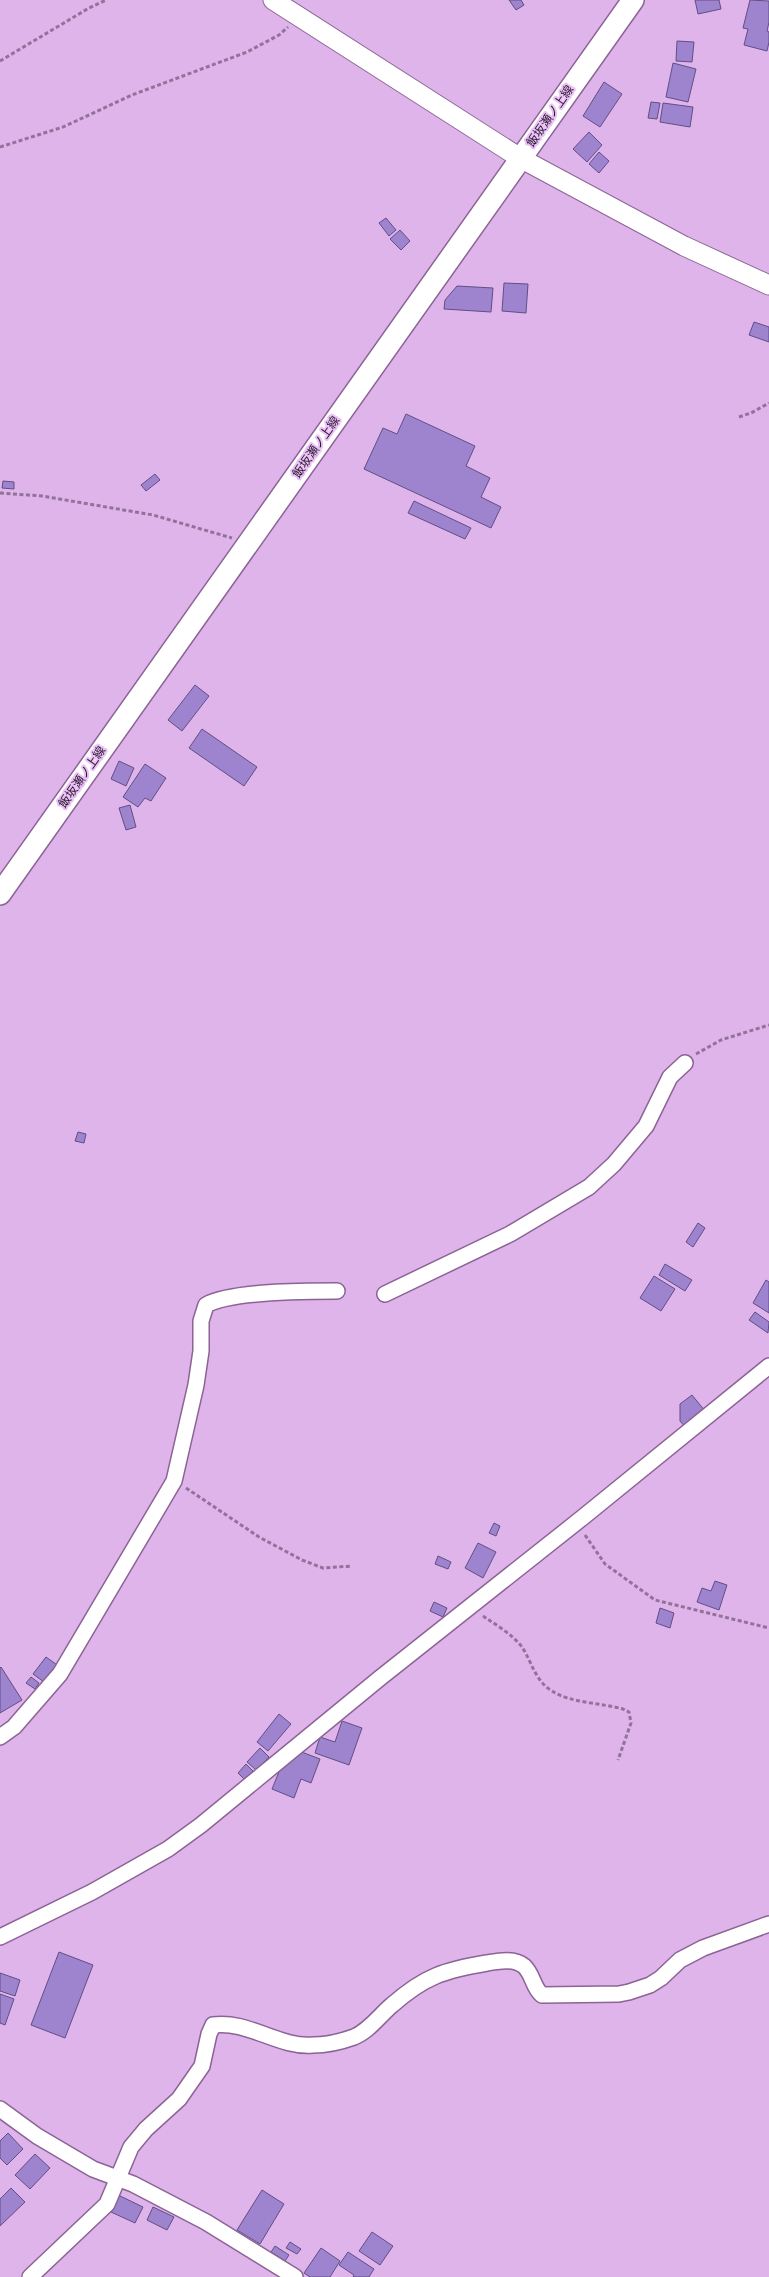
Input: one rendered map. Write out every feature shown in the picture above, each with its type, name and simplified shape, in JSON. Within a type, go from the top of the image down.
[{"type":"main road","name":"飯坂瀬ノ上線","points":[[0,894],[633,0]]},
{"type":"street","points":[[273,0],[520,158],[684,246],[769,285]]},
{"type":"street","points":[[385,1294],[517,1230],[589,1187],[614,1164],[646,1126],[670,1077],[685,1063]]},
{"type":"street","points":[[0,1737],[14,1727],[60,1674],[174,1481],[196,1385],[201,1351],[201,1321],[206,1305],[213,1301],[238,1296],[337,1291]]},
{"type":"street","points":[[0,1937],[92,1892],[168,1849],[232,1801],[380,1678],[769,1366]]},
{"type":"street","points":[[30,2277],[107,2204],[131,2147],[146,2129],[179,2099],[202,2066],[209,2034],[213,2025],[235,2026],[286,2042],[313,2046],[355,2037],[370,2026],[413,1986],[436,1974],[499,1961],[513,1961],[525,1967],[542,1995],[619,1994],[650,1985],[661,1978],[680,1960],[703,1948],[769,1924]]},
{"type":"street","points":[[0,2108],[37,2136],[93,2168],[133,2184],[206,2222],[295,2277]]},
{"type":"path","points":[[0,61],[106,0]]},
{"type":"path","points":[[0,147],[63,127],[132,95],[247,52],[279,35],[298,16]]},
{"type":"path","points":[[739,416],[769,403]]},
{"type":"path","points":[[0,494],[42,496],[152,515],[223,534],[247,545]]},
{"type":"path","points":[[685,1063],[721,1040],[769,1025]]},
{"type":"path","points":[[174,1481],[213,1504],[259,1537],[302,1560],[323,1568],[352,1566]]},
{"type":"path","points":[[576,1522],[605,1564],[655,1600],[769,1628]]},
{"type":"path","points":[[471,1605],[516,1640],[539,1679],[552,1692],[629,1712],[631,1723],[618,1760]]},
{"type":"building","points":[[509,0],[521,0],[524,5],[516,10]]},
{"type":"building","points":[[695,0],[719,0],[721,9],[698,14]]},
{"type":"building","points":[[750,0],[769,1],[767,31],[769,32],[769,42],[767,51],[744,45],[748,29],[743,28]]},
{"type":"building","points":[[677,41],[694,42],[692,62],[676,61]]},
{"type":"building","points":[[673,63],[696,69],[688,102],[666,97]]},
{"type":"building","points":[[604,82],[622,94],[600,127],[583,116]]},
{"type":"building","points":[[651,102],[660,103],[657,119],[648,118]]},
{"type":"building","points":[[663,103],[693,107],[690,127],[660,122]]},
{"type":"building","points":[[589,132],[602,145],[587,162],[573,149]]},
{"type":"building","points":[[599,152],[609,161],[599,173],[589,164]]},
{"type":"building","points":[[386,218],[396,230],[389,236],[379,223]]},
{"type":"building","points":[[400,230],[410,241],[401,250],[390,239]]},
{"type":"building","points":[[504,283],[528,284],[526,313],[502,311]]},
{"type":"building","points":[[457,286],[493,288],[491,312],[444,309],[445,300]]},
{"type":"building","points":[[754,322],[769,327],[769,342],[749,335]]},
{"type":"building","points":[[406,414],[475,446],[466,466],[490,478],[481,497],[501,507],[491,528],[364,469],[383,428],[397,434]]},
{"type":"building","points":[[155,474],[160,480],[146,491],[141,485]]},
{"type":"building","points":[[3,481],[14,482],[14,489],[2,488]]},
{"type":"building","points":[[414,501],[471,528],[465,539],[408,513]]},
{"type":"building","points":[[195,685],[209,696],[182,731],[168,720]]},
{"type":"building","points":[[202,729],[257,767],[244,786],[189,748]]},
{"type":"building","points":[[119,761],[134,768],[126,786],[111,779]]},
{"type":"building","points":[[145,764],[166,778],[151,801],[145,798],[138,807],[123,797]]},
{"type":"building","points":[[130,805],[136,827],[126,830],[119,808]]},
{"type":"building","points":[[78,1132],[86,1134],[84,1143],[75,1141]]},
{"type":"building","points":[[698,1223],[705,1228],[693,1247],[686,1242]]},
{"type":"building","points":[[665,1264],[692,1280],[685,1291],[659,1275]]},
{"type":"building","points":[[654,1276],[675,1289],[661,1311],[640,1298]]},
{"type":"building","points":[[766,1280],[769,1282],[769,1313],[753,1303]]},
{"type":"building","points":[[755,1312],[769,1322],[768,1333],[749,1320]]},
{"type":"building","points":[[692,1395],[705,1411],[686,1428],[680,1421],[680,1404]]},
{"type":"building","points":[[494,1523],[500,1526],[496,1536],[489,1533]]},
{"type":"building","points":[[478,1543],[496,1552],[483,1578],[465,1568]]},
{"type":"building","points":[[438,1556],[451,1562],[448,1569],[435,1564]]},
{"type":"building","points":[[715,1581],[727,1585],[719,1610],[697,1602],[702,1588],[711,1591]]},
{"type":"building","points":[[434,1602],[447,1608],[443,1617],[430,1611]]},
{"type":"building","points":[[660,1608],[674,1613],[670,1628],[656,1623]]},
{"type":"building","points":[[46,1657],[60,1667],[48,1685],[33,1674]]},
{"type":"building","points":[[0,1668],[22,1700],[0,1713]]},
{"type":"building","points":[[31,1677],[39,1683],[35,1689],[26,1683]]},
{"type":"building","points":[[279,1714],[291,1724],[268,1751],[257,1742]]},
{"type":"building","points":[[342,1721],[362,1728],[349,1765],[315,1753],[320,1737],[335,1742]]},
{"type":"building","points":[[260,1748],[269,1757],[256,1770],[247,1762]]},
{"type":"building","points":[[299,1751],[320,1759],[311,1783],[301,1779],[294,1798],[272,1789],[281,1767]]},
{"type":"building","points":[[246,1764],[253,1771],[245,1780],[238,1773]]},
{"type":"building","points":[[59,1952],[93,1965],[65,2038],[31,2025]]},
{"type":"building","points":[[0,1973],[20,1980],[15,1996],[0,1991]]},
{"type":"building","points":[[0,1994],[14,1999],[5,2025],[0,2023]]},
{"type":"building","points":[[8,2133],[23,2149],[7,2165],[0,2158],[0,2141]]},
{"type":"building","points":[[35,2154],[50,2168],[30,2189],[15,2175]]},
{"type":"building","points":[[11,2188],[25,2202],[0,2226],[0,2199]]},
{"type":"building","points":[[262,2190],[284,2204],[260,2244],[237,2230]]},
{"type":"building","points":[[118,2195],[143,2207],[135,2223],[111,2212]]},
{"type":"building","points":[[153,2207],[174,2217],[167,2230],[147,2220]]},
{"type":"building","points":[[372,2232],[393,2246],[380,2265],[359,2251]]},
{"type":"building","points":[[290,2242],[301,2249],[297,2254],[286,2248]]},
{"type":"building","points":[[275,2246],[289,2255],[285,2261],[271,2252]]},
{"type":"building","points":[[321,2248],[340,2261],[330,2277],[310,2277],[304,2273]]},
{"type":"building","points":[[348,2252],[374,2269],[369,2277],[353,2277],[354,2275],[339,2265]]}]
